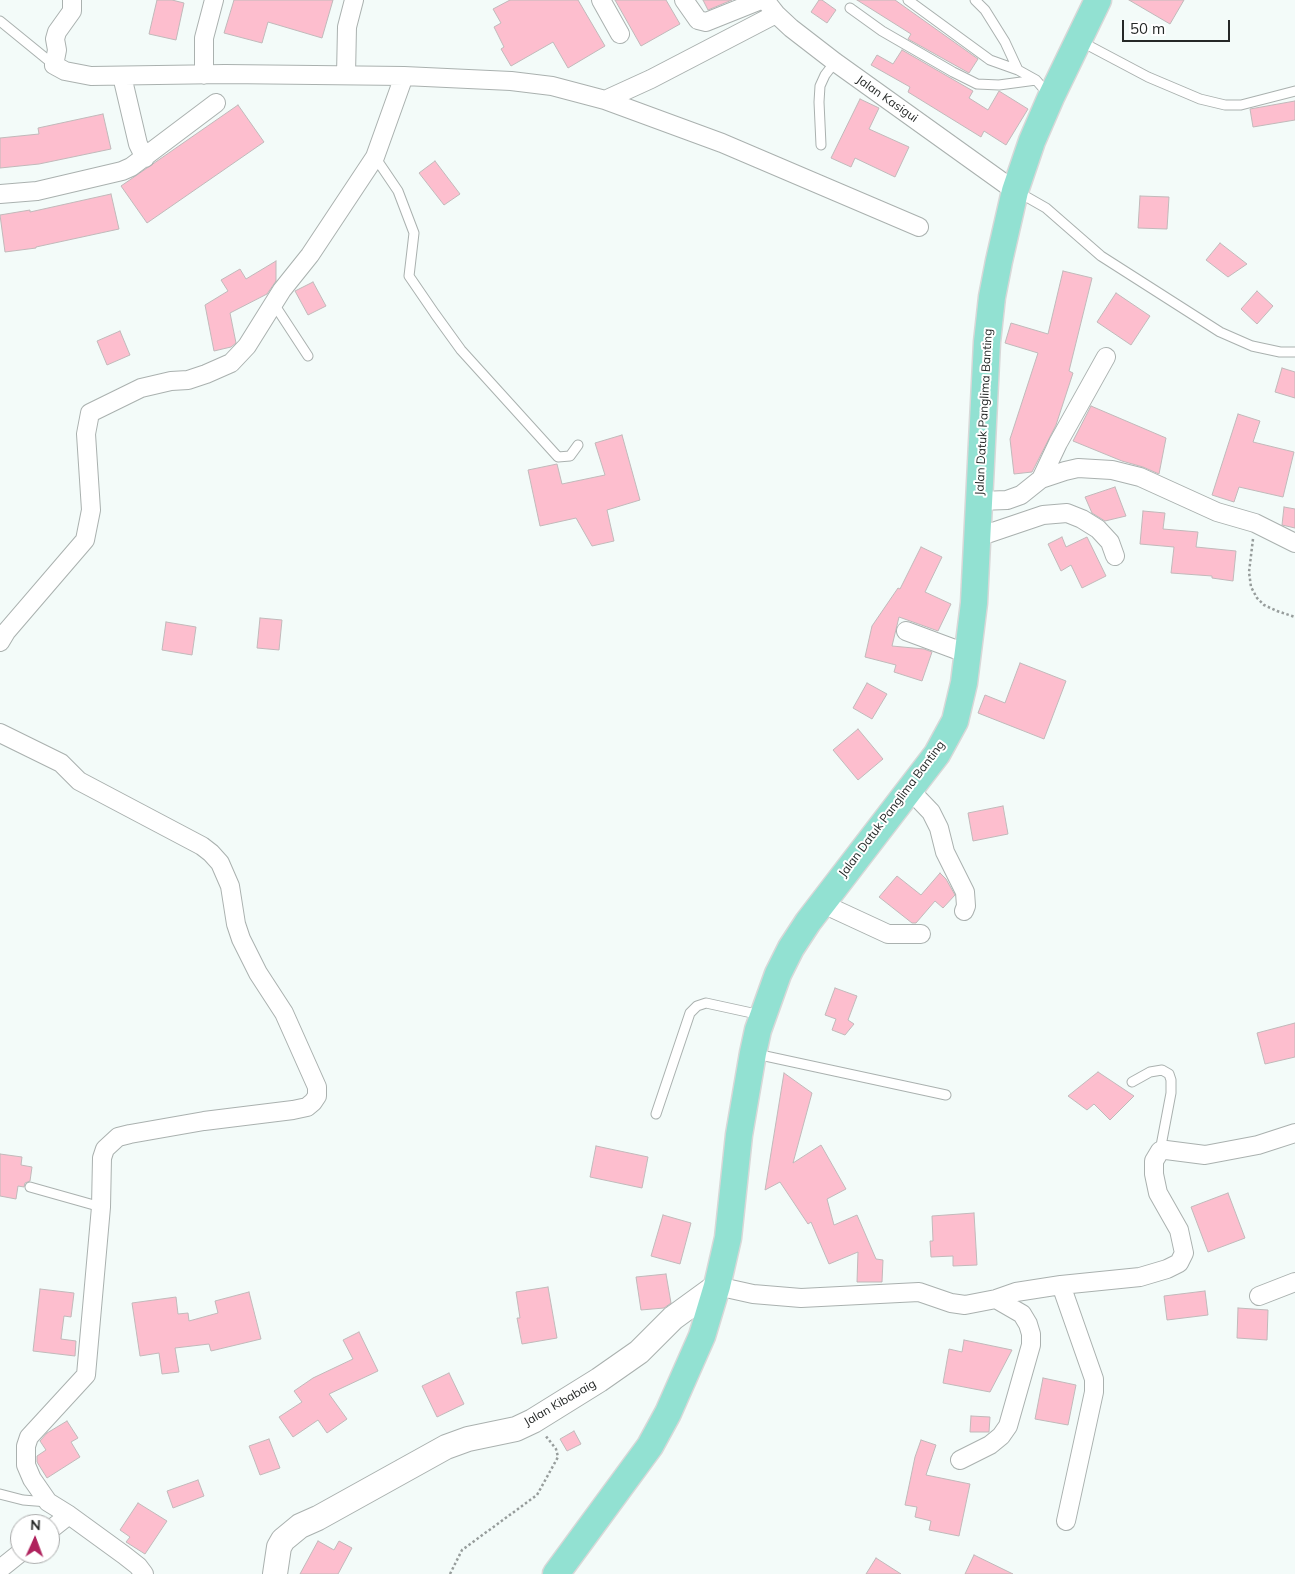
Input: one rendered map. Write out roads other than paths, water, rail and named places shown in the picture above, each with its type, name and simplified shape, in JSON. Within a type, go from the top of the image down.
[{"type":"main road","name":"Jalan Datuk Panglima Banting","points":[[556,1574],[650,1446],[668,1413],[702,1336],[717,1286],[728,1238],[739,1135],[753,1053],[763,1015],[778,974],[791,948],[821,903],[937,754],[955,721],[964,683],[974,603],[989,321],[1000,252],[1015,190],[1032,141],[1043,88],[1077,40],[1098,0]]},
{"type":"street","points":[[72,0],[72,11],[57,32],[55,39],[57,50],[54,65],[65,71],[91,76],[404,76],[511,81],[552,86],[605,100],[722,143],[919,228]]},
{"type":"street","points":[[204,75],[204,38],[214,0]]},
{"type":"street","points":[[346,75],[347,27],[354,0]]},
{"type":"street","points":[[600,0],[620,34]]},
{"type":"street","points":[[684,0],[698,20],[706,22],[761,0]]},
{"type":"street","name":"Jalan Kasigui","points":[[765,0],[791,28],[835,62],[1015,190]]},
{"type":"street","points":[[605,100],[651,79],[776,14]]},
{"type":"street","points":[[122,76],[138,144],[145,158]]},
{"type":"street","points":[[0,642],[6,632],[85,540],[91,510],[86,434],[90,413],[141,388],[171,381],[188,380],[206,374],[231,363],[247,346],[282,290],[310,255],[375,157],[404,76]]},
{"type":"street","points":[[0,194],[38,191],[122,171],[145,158],[216,103]]},
{"type":"street","points":[[1041,479],[1058,443],[1106,357]]},
{"type":"street","points":[[980,501],[1007,500],[1020,495],[1041,479],[1078,468],[1112,470],[1140,477],[1218,512],[1255,523],[1295,543]]},
{"type":"street","points":[[978,537],[1043,515],[1067,514],[1082,519],[1098,528],[1110,542],[1115,556]]},
{"type":"street","points":[[906,631],[968,654]]},
{"type":"street","points":[[0,733],[61,764],[79,781],[202,846],[220,863],[228,881],[236,924],[244,946],[284,1013],[317,1087],[317,1096],[307,1107],[204,1121],[130,1134],[118,1138],[104,1149],[102,1158],[101,1207],[86,1375],[29,1438],[26,1446],[26,1465],[32,1480],[48,1502],[69,1515],[138,1566],[144,1574]]},
{"type":"street","points":[[909,789],[932,812],[939,828],[945,852],[965,892],[967,899],[964,910]]},
{"type":"street","points":[[821,903],[888,934],[921,934]]},
{"type":"street","points":[[717,1286],[753,1294],[801,1298],[920,1292],[951,1303],[966,1305],[996,1299],[1016,1292],[1061,1285],[1140,1277],[1167,1269],[1179,1263],[1184,1253],[1184,1245],[1179,1230],[1158,1193],[1154,1174],[1154,1161],[1160,1151],[1166,1150],[1205,1155],[1258,1145],[1294,1133]]},
{"type":"street","points":[[1259,1296],[1295,1282]]},
{"type":"street","points":[[1061,1285],[1094,1380],[1094,1392],[1066,1521]]},
{"type":"street","name":"Jalan Kibabaig","points":[[275,1574],[279,1547],[283,1540],[300,1526],[318,1518],[446,1446],[462,1440],[516,1429],[533,1422],[639,1352],[673,1318],[717,1286]]},
{"type":"street","points":[[960,1460],[990,1445],[1001,1436],[1008,1426],[1031,1345],[1031,1334],[1022,1314],[996,1299]]},
{"type":"street","points":[[60,1522],[69,1515]]},
{"type":"street","points":[[0,1569],[10,1561]]},
{"type":"lane","points":[[908,0],[990,60],[1018,70],[1043,88]]},
{"type":"lane","points":[[975,0],[985,10],[1005,42],[1018,70]]},
{"type":"lane","points":[[850,8],[882,31],[977,84],[1043,88]]},
{"type":"lane","points":[[0,21],[54,65]]},
{"type":"lane","points":[[1077,40],[1148,77],[1200,100],[1225,105],[1241,105],[1295,91]]},
{"type":"lane","points":[[821,145],[820,86],[825,75],[835,62]]},
{"type":"lane","points":[[375,157],[398,191],[414,233],[409,276],[435,314],[461,350],[558,457],[570,456],[578,445]]},
{"type":"lane","points":[[1015,190],[1046,208],[1101,256],[1220,332],[1252,346],[1280,352],[1295,352]]},
{"type":"lane","points":[[274,304],[308,356]]},
{"type":"lane","points":[[656,1114],[690,1013],[697,1006],[706,1003],[763,1015]]},
{"type":"lane","points":[[753,1053],[946,1095]]},
{"type":"lane","points":[[1132,1082],[1150,1072],[1162,1070],[1169,1074],[1171,1094],[1160,1151]]},
{"type":"lane","points":[[30,1187],[101,1207]]},
{"type":"lane","points":[[0,1494],[23,1500],[48,1502]]}]
